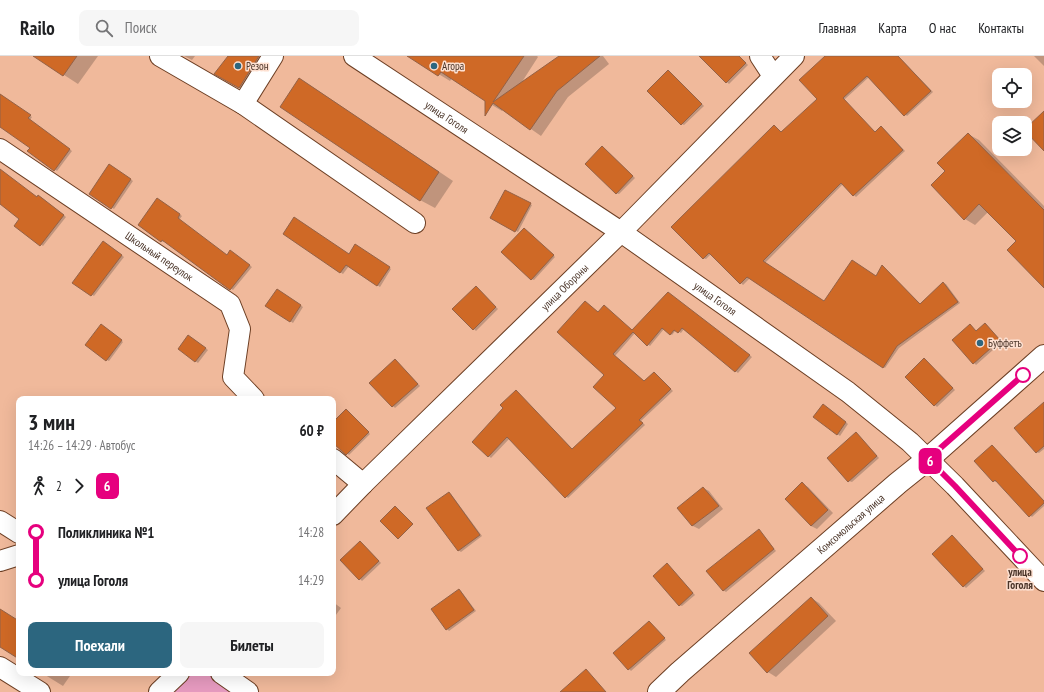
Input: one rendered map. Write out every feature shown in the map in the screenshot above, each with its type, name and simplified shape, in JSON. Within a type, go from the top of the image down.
[{"type":"main road","name":"Комсомольская улица","points":[[659,692],[879,499],[928,459],[1044,356]]},
{"type":"street","points":[[160,56],[189,64],[243,104],[415,223]]},
{"type":"street","points":[[243,104],[273,56]]},
{"type":"street","name":"улица Гоголя","points":[[354,56],[621,232],[848,392],[910,442],[928,459],[1044,581]]},
{"type":"street","points":[[760,56],[773,76]]},
{"type":"street","name":"улица Обороны","points":[[336,512],[621,232],[794,56]]},
{"type":"street","name":"Школьный переулок","points":[[0,149],[230,304],[240,329],[233,377],[251,396]]},
{"type":"street","points":[[336,462],[363,484]]},
{"type":"street","points":[[0,521],[16,531]]},
{"type":"street","points":[[0,561],[16,556]]},
{"type":"street","points":[[0,667],[40,692]]},
{"type":"street","points":[[159,692],[176,676]]},
{"type":"street","points":[[225,676],[248,692]]},
{"type":"shaded area","points":[[190,676],[212,676],[234,692],[173,692]]},
{"type":"building","points":[[33,56],[77,56],[63,76]]},
{"type":"building","name":"Резон","points":[[228,56],[259,56],[239,88],[214,74]]},
{"type":"building","points":[[407,56],[524,56],[493,102],[559,56],[600,56],[557,91],[530,130],[493,103],[485,116],[485,101],[441,72],[438,76]]},
{"type":"building","points":[[699,56],[739,56],[746,63],[726,83]]},
{"type":"building","points":[[825,56],[898,56],[931,91],[904,116],[867,76],[843,98],[875,132],[881,126],[903,150],[853,196],[841,183],[763,261],[824,301],[852,260],[876,276],[882,265],[920,304],[943,282],[958,302],[897,346],[883,368],[747,277],[740,284],[709,253],[703,259],[671,227],[774,125],[781,132],[817,99],[799,80]]},
{"type":"building","points":[[668,70],[702,104],[681,125],[647,91]]},
{"type":"building","points":[[299,78],[439,172],[420,201],[280,107]]},
{"type":"building","points":[[0,94],[31,115],[28,118],[70,149],[54,171],[27,151],[30,148],[0,127]]},
{"type":"building","points":[[1044,111],[1044,151],[1032,138],[1032,122]]},
{"type":"building","points":[[968,133],[1044,210],[1044,288],[1007,250],[1016,241],[979,204],[964,220],[931,185],[945,171],[937,163]]},
{"type":"building","points":[[602,146],[633,176],[616,194],[585,164]]},
{"type":"building","points":[[109,164],[131,179],[111,209],[89,194]]},
{"type":"building","points":[[0,169],[64,215],[40,246],[14,226],[19,219],[0,204]]},
{"type":"building","points":[[505,190],[531,203],[515,232],[490,218]]},
{"type":"building","points":[[157,198],[180,214],[178,218],[227,255],[230,250],[250,265],[230,290],[162,240],[161,242],[138,225]]},
{"type":"building","points":[[294,217],[349,254],[355,244],[390,267],[377,286],[346,265],[340,273],[283,234]]},
{"type":"building","points":[[524,228],[554,255],[531,280],[501,252]]},
{"type":"building","points":[[103,241],[122,255],[91,296],[72,283]]},
{"type":"building","points":[[476,286],[496,307],[473,330],[452,309]]},
{"type":"building","points":[[277,289],[301,305],[290,322],[265,306]]},
{"type":"building","points":[[668,292],[750,355],[735,372],[682,328],[678,333],[674,330],[670,335],[662,328],[647,346],[633,332],[613,354],[644,381],[654,372],[671,389],[639,420],[643,423],[565,498],[507,437],[488,457],[472,442],[503,408],[500,405],[516,390],[572,449],[616,408],[593,387],[604,375],[557,332],[585,301],[598,312],[604,305],[632,330]]},
{"type":"building","points":[[985,323],[1000,340],[973,364],[952,340],[970,324],[976,331]]},
{"type":"building","points":[[101,324],[122,340],[106,361],[85,345]]},
{"type":"building","points":[[188,335],[206,348],[195,362],[178,349]]},
{"type":"building","points":[[924,358],[953,388],[934,406],[905,377]]},
{"type":"building","points":[[395,359],[418,384],[392,407],[369,383]]},
{"type":"building","points":[[1044,402],[1044,446],[1036,453],[1014,428]]},
{"type":"building","points":[[823,404],[846,422],[837,435],[813,417]]},
{"type":"building","points":[[346,409],[369,432],[346,455],[336,446],[336,419]]},
{"type":"building","points":[[856,432],[877,456],[848,482],[827,458]]},
{"type":"building","points":[[992,445],[1044,501],[1044,503],[1029,517],[995,480],[993,482],[974,461]]},
{"type":"building","points":[[802,482],[828,510],[811,526],[785,499]]},
{"type":"building","points":[[703,487],[719,506],[692,526],[677,508]]},
{"type":"building","points":[[449,492],[480,535],[458,551],[426,508]]},
{"type":"building","points":[[395,506],[413,524],[398,539],[380,521]]},
{"type":"building","points":[[759,529],[774,549],[723,591],[706,571]]},
{"type":"building","points":[[952,535],[983,569],[963,587],[932,554]]},
{"type":"building","points":[[360,541],[379,561],[359,580],[340,560]]},
{"type":"building","points":[[667,563],[693,593],[679,606],[653,576]]},
{"type":"building","points":[[459,589],[474,610],[446,630],[431,609]]},
{"type":"building","points":[[811,597],[828,616],[767,673],[749,653]]},
{"type":"building","points":[[0,609],[16,619],[16,657],[0,647]]},
{"type":"building","points":[[649,621],[665,638],[628,670],[613,653]]},
{"type":"building","points":[[586,669],[606,692],[560,692]]},
{"type":"bus line","name":"6","points":[[1020,556],[928,459],[1023,375]]},
{"type":"place","name":"Резон","points":[[238,66]]},
{"type":"place","name":"Агора","points":[[434,66]]},
{"type":"place","name":"Буффетъ","points":[[980,343]]},
{"type":"place","name":"улица Гоголя","points":[[1020,556]]}]
